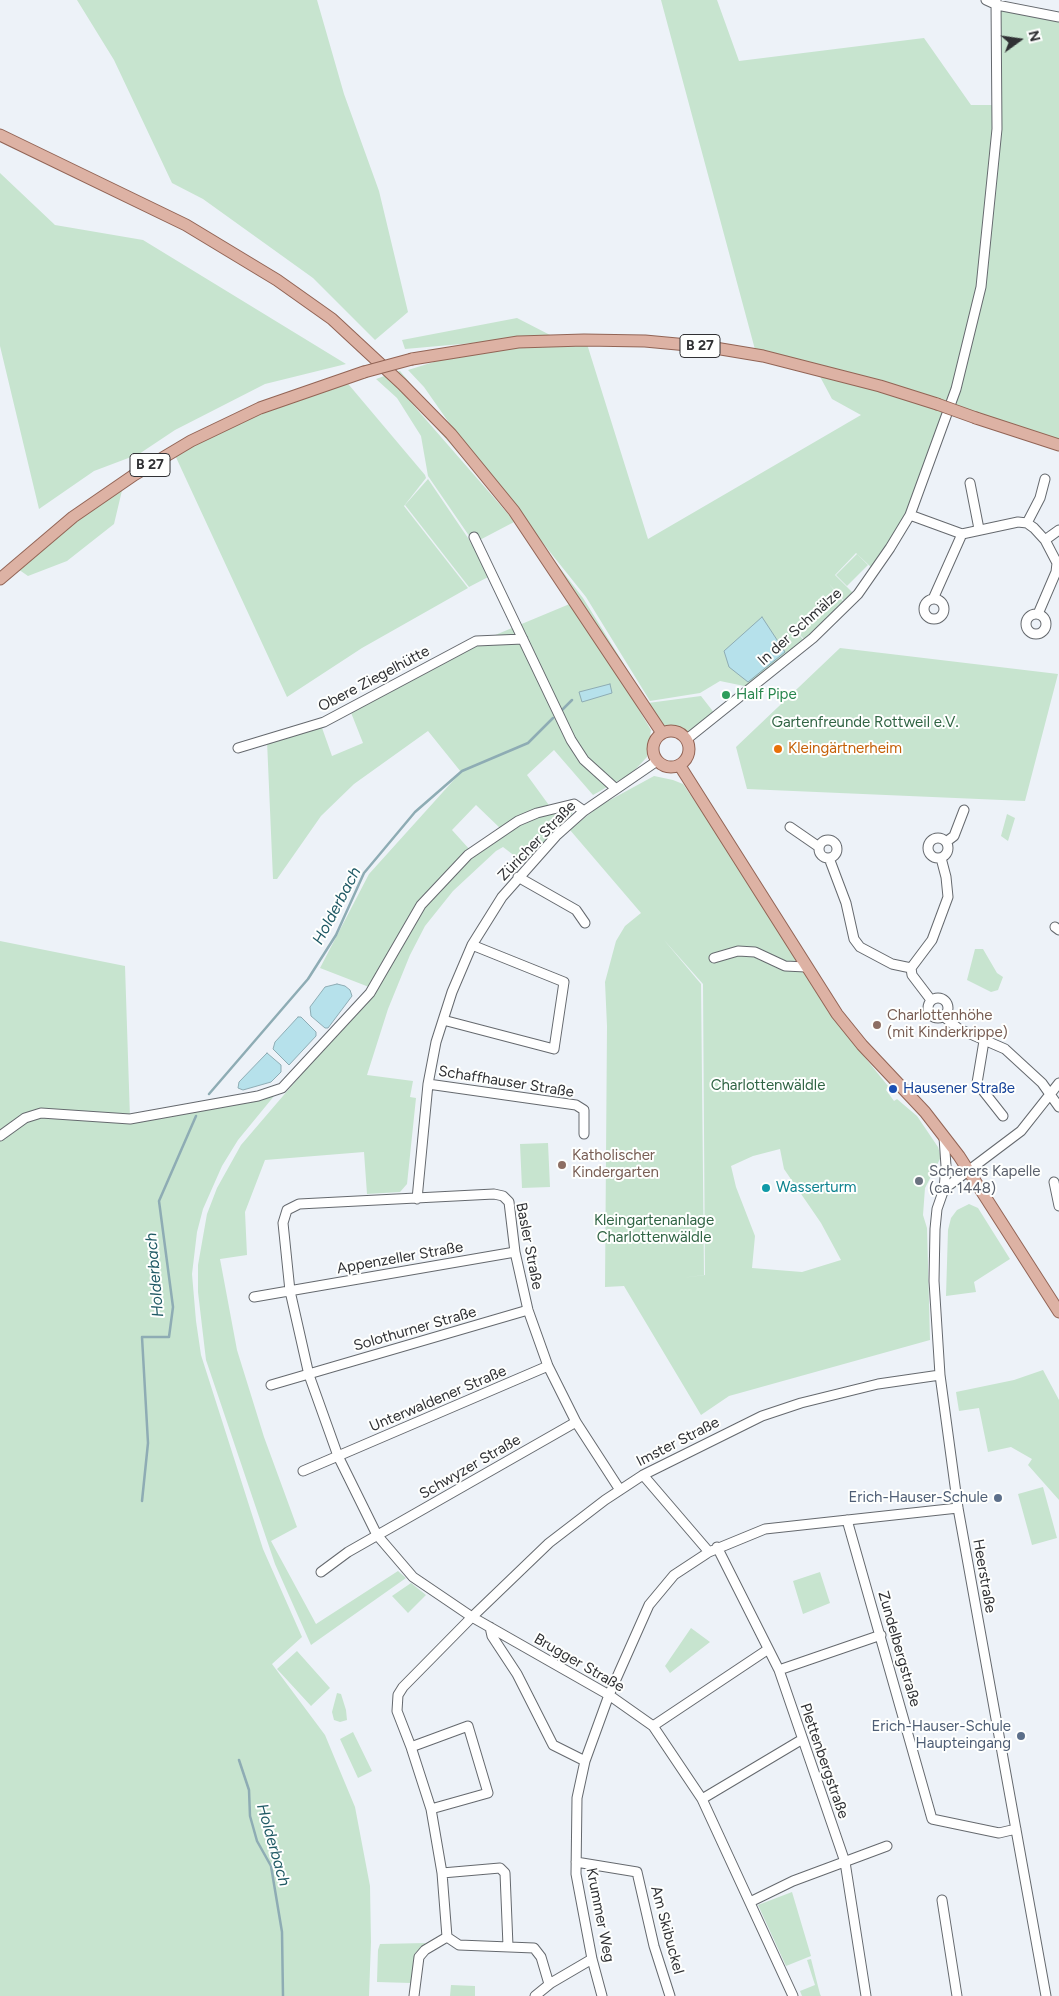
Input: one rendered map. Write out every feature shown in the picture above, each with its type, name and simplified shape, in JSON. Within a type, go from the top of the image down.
[{"type":"main road","points":[[0,135],[186,225],[277,280],[332,319],[402,384],[451,434],[514,511],[662,733]]},
{"type":"main road","name":"B 27","points":[[0,579],[73,517],[134,475],[191,441],[260,408],[364,372],[412,359],[518,342],[645,341],[709,347],[763,356],[880,386],[1059,445]]},
{"type":"main road","points":[[673,731],[687,740],[689,754],[680,766],[668,768],[657,761],[653,749],[654,743],[662,733],[673,731]]},
{"type":"main road","points":[[680,766],[806,967],[857,1039],[925,1112],[969,1169],[1059,1312]]},
{"type":"street","points":[[986,0],[1059,17]]},
{"type":"street","name":"In der Schmälze","points":[[687,740],[813,638],[858,594],[910,515],[956,388],[981,287],[997,129],[997,2]]},
{"type":"street","points":[[1027,523],[1040,498],[1045,479]]},
{"type":"street","points":[[970,483],[979,529]]},
{"type":"street","points":[[910,515],[962,534],[1018,522],[1027,523],[1045,540],[1057,563],[1056,572],[1038,614]]},
{"type":"street","points":[[1045,540],[1059,530]]},
{"type":"street","points":[[933,599],[962,534]]},
{"type":"street","points":[[474,537],[571,740],[584,760],[615,788]]},
{"type":"street","name":"Obere Ziegelhütte","points":[[238,748],[324,722],[476,641],[523,639]]},
{"type":"street","name":"Züricher Straße","points":[[417,1198],[428,1084],[443,1020],[452,992],[472,945],[502,897],[556,836],[584,811],[657,761]]},
{"type":"street","points":[[0,1136],[25,1118],[41,1113],[130,1120],[258,1096],[282,1088],[370,993],[421,905],[468,855],[518,821],[537,813],[574,804],[584,811]]},
{"type":"street","points":[[946,842],[954,836],[964,810]]},
{"type":"street","points":[[790,827],[820,847]]},
{"type":"street","points":[[941,858],[931,856],[928,850],[929,844],[937,838],[946,842]]},
{"type":"street","points":[[829,858],[836,853],[836,848],[834,843],[825,841],[820,847],[821,855],[829,858],[846,903],[854,939],[860,947],[892,964],[910,968]]},
{"type":"street","points":[[941,858],[947,852],[946,842]]},
{"type":"street","points":[[910,968],[932,940],[948,897],[946,877],[941,858]]},
{"type":"street","points":[[518,878],[576,910],[585,923]]},
{"type":"street","points":[[443,1020],[554,1049],[564,982],[472,945]]},
{"type":"street","points":[[714,958],[738,951],[755,952],[785,966],[806,967]]},
{"type":"street","points":[[910,968],[912,975],[932,1000]]},
{"type":"street","points":[[937,998],[946,1002],[948,1008],[943,1016],[937,1018],[930,1013],[928,1007],[932,1000],[937,998]]},
{"type":"street","points":[[943,1016],[959,1029],[1005,1049],[1042,1083],[1059,1107]]},
{"type":"street","points":[[984,1041],[977,1083],[1003,1116]]},
{"type":"street","points":[[944,1189],[1021,1131],[1059,1083]]},
{"type":"street","name":"Schaffhauser Straße","points":[[428,1084],[576,1105],[584,1110],[584,1134]]},
{"type":"street","name":"Heerstraße","points":[[944,1136],[946,1166],[944,1189],[935,1229],[934,1280],[940,1375],[958,1508],[1046,1996]]},
{"type":"street","points":[[1054,1182],[1059,1206]]},
{"type":"street","name":"Basler Straße","points":[[472,1617],[413,1577],[377,1536],[338,1456],[309,1375],[290,1291],[283,1223],[287,1210],[299,1204],[494,1194],[503,1196],[509,1202],[515,1252],[528,1310],[548,1366],[576,1422],[620,1490]]},
{"type":"street","name":"Appenzeller Straße","points":[[290,1291],[515,1252]]},
{"type":"street","points":[[254,1297],[290,1291]]},
{"type":"street","name":"Solothurner Straße","points":[[309,1375],[528,1310]]},
{"type":"street","name":"Unterwaldener Straße","points":[[338,1456],[548,1366]]},
{"type":"street","points":[[271,1385],[309,1375]]},
{"type":"street","name":"Imster Straße","points":[[446,1937],[442,1874],[430,1809],[411,1747],[397,1711],[398,1695],[472,1617],[549,1543],[643,1475],[762,1416],[801,1403],[878,1384],[940,1375]]},
{"type":"street","name":"Schwyzer Straße","points":[[377,1536],[576,1422]]},
{"type":"street","points":[[303,1471],[338,1456]]},
{"type":"street","name":"Plettenbergstraße","points":[[643,1475],[713,1549],[779,1670],[801,1740],[845,1862],[866,1996]]},
{"type":"street","points":[[610,1695],[649,1605],[674,1575],[713,1549],[765,1529],[958,1508]]},
{"type":"street","name":"Zundelbergstraße","points":[[847,1520],[932,1819],[999,1833],[1016,1829]]},
{"type":"street","points":[[321,1572],[348,1552],[377,1536]]},
{"type":"street","name":"Brugger Straße","points":[[472,1617],[610,1695],[653,1726],[702,1799],[793,1996]]},
{"type":"street","points":[[490,1627],[492,1636],[517,1674],[553,1745],[585,1761]]},
{"type":"street","points":[[779,1670],[881,1635]]},
{"type":"street","points":[[653,1726],[767,1650]]},
{"type":"street","name":"Krummer Weg","points":[[602,1996],[592,1959],[576,1874],[577,1798],[585,1761],[610,1695]]},
{"type":"street","points":[[411,1747],[468,1726],[488,1792],[430,1809]]},
{"type":"street","points":[[702,1799],[801,1740]]},
{"type":"street","points":[[750,1902],[793,1881],[887,1846]]},
{"type":"street","name":"Am Skibuckel","points":[[576,1862],[637,1872],[654,1946],[670,1996]]},
{"type":"street","points":[[442,1874],[500,1868],[505,1873],[508,1946]]},
{"type":"street","points":[[942,1900],[958,1996]]},
{"type":"street","points":[[414,1996],[419,1957],[425,1950],[446,1937],[458,1945],[534,1948],[541,1957],[549,1984]]},
{"type":"street","points":[[535,1996],[549,1984],[592,1959]]},
{"type":"green space","points":[[77,0],[317,0],[344,94],[379,191],[408,312],[375,340],[313,278],[203,199],[172,183],[114,60]]},
{"type":"green space","points":[[661,0],[717,0],[739,61],[924,38],[971,105],[995,105],[980,287],[947,410],[757,357]]},
{"type":"green space","points":[[997,6],[1059,18],[1059,446],[949,411],[982,288],[997,129]]},
{"type":"green space","points":[[0,173],[55,225],[143,240],[346,364],[265,384],[175,430],[139,454],[94,471],[39,509],[0,346]]},
{"type":"green space","points":[[517,318],[552,336],[405,349],[402,340]]},
{"type":"green space","points":[[587,344],[648,539],[861,415],[832,399],[817,371],[946,412],[908,515],[873,569],[856,553],[835,575],[855,595],[846,603],[829,584],[846,605],[805,640],[796,631],[805,642],[749,687],[720,681],[700,693],[650,701],[586,597],[466,447],[424,387],[408,370],[453,356],[518,348]]},
{"type":"green space","points":[[400,371],[516,511],[583,598],[648,703],[701,696],[715,714],[685,735],[674,728],[660,729],[511,513],[389,374]]},
{"type":"green space","points":[[387,375],[514,522],[474,543],[428,476],[421,436],[397,398],[376,379]]},
{"type":"green space","points":[[344,379],[425,475],[426,478],[404,506],[468,588],[362,648],[287,697],[174,453],[192,441]]},
{"type":"green space","points":[[428,479],[470,541],[490,576],[469,587],[405,505]]},
{"type":"green space","points":[[124,482],[114,524],[67,561],[28,576],[15,567]]},
{"type":"green space","points":[[857,554],[868,565],[847,586],[836,575]]},
{"type":"green space","points":[[572,603],[590,627],[651,730],[647,757],[632,773],[593,795],[554,750],[527,775],[551,808],[501,829],[476,805],[452,830],[471,851],[418,903],[369,987],[320,968],[369,874],[461,772],[428,731],[354,784],[321,816],[277,879],[273,879],[267,741],[321,725],[332,756],[363,743],[350,710],[476,643]]},
{"type":"green space","name":"Gartenfreunde Rottweil e.V.","points":[[840,648],[1058,674],[1025,801],[747,789],[736,747]]},
{"type":"green space","points":[[654,776],[683,784],[716,832],[829,1013],[888,1086],[886,1090],[894,1101],[897,1099],[917,1116],[938,1147],[941,1157],[925,1188],[923,1215],[927,1228],[930,1340],[729,1396],[701,1415],[624,1286],[605,1287],[607,1026],[605,982],[616,941],[625,926],[641,913],[570,830],[599,806]],"holes":[[[664,940],[703,984],[705,1275],[681,1278],[704,1275],[701,984]],[[780,1149],[784,1169],[821,1223],[841,1260],[802,1272],[752,1268],[755,1236],[736,1187],[731,1166],[753,1156]]]},
{"type":"green space","points":[[573,809],[572,814],[524,863],[503,847],[496,851],[453,891],[425,926],[410,955],[388,1009],[367,1075],[413,1081],[410,1097],[416,1098],[407,1184],[400,1192],[367,1194],[364,1152],[265,1160],[245,1212],[247,1255],[220,1259],[237,1350],[264,1437],[297,1527],[271,1541],[316,1624],[398,1571],[406,1578],[311,1645],[275,1564],[206,1360],[198,1292],[198,1265],[207,1214],[217,1188],[241,1145],[342,1027],[426,904],[466,863],[520,823],[553,811]]},
{"type":"green space","points":[[1007,814],[1015,818],[1008,841],[1001,836]]},
{"type":"green space","points":[[0,941],[125,966],[130,1118],[40,1112],[0,1133]]},
{"type":"green space","points":[[975,949],[983,949],[997,973],[1003,977],[998,990],[991,992],[967,980]]},
{"type":"green space","points":[[279,1090],[238,1140],[222,1166],[203,1209],[197,1232],[192,1274],[196,1321],[201,1355],[263,1549],[302,1637],[272,1664],[325,1735],[355,1807],[370,1886],[371,1942],[369,1996],[0,1996],[0,1138],[26,1120],[41,1115],[130,1122]]},
{"type":"green space","points":[[548,1143],[550,1187],[522,1188],[520,1144]]},
{"type":"green space","points":[[969,1204],[978,1208],[1010,1259],[974,1282],[976,1292],[946,1296],[948,1230],[951,1218],[957,1210]]},
{"type":"green space","points":[[1043,1370],[1059,1400],[1059,1500],[1028,1465],[1032,1459],[1011,1447],[988,1452],[979,1408],[959,1411],[956,1392],[1014,1380]]},
{"type":"green space","points":[[1043,1487],[1057,1538],[1032,1545],[1018,1494]]},
{"type":"green space","points":[[820,1572],[830,1603],[803,1614],[793,1581]]},
{"type":"green space","points":[[411,1583],[426,1595],[408,1613],[392,1596]]},
{"type":"green space","points":[[691,1628],[710,1642],[670,1673],[665,1666]]},
{"type":"green space","points":[[297,1651],[330,1688],[311,1706],[277,1669]]},
{"type":"green space","points":[[337,1693],[341,1694],[346,1710],[347,1720],[340,1722],[334,1720],[332,1712]]},
{"type":"green space","points":[[353,1732],[372,1771],[358,1778],[340,1739]]},
{"type":"green space","points":[[792,1892],[811,1956],[786,1966],[758,1905]]},
{"type":"green space","points":[[426,1943],[415,1953],[411,1983],[377,1982],[378,1950],[380,1944]]},
{"type":"green space","points":[[811,1959],[821,1996],[802,1996],[800,1991],[815,1985],[807,1960]]},
{"type":"green space","points":[[451,1985],[475,1986],[475,1996],[450,1996]]},
{"type":"water","points":[[762,617],[785,652],[748,682],[729,667],[724,651]]},
{"type":"water","points":[[610,684],[612,693],[582,702],[579,692]]},
{"type":"water","points":[[337,984],[345,986],[350,990],[352,996],[328,1028],[325,1028],[311,1016],[310,1007],[325,987]]},
{"type":"water","points":[[298,1017],[301,1017],[316,1032],[316,1036],[289,1065],[273,1049],[275,1042]]},
{"type":"water","points":[[267,1053],[281,1065],[281,1072],[271,1082],[243,1090],[238,1088],[239,1082]]},
{"type":"waterway","points":[[562,710],[572,700]]},
{"type":"waterway","name":"Holderbach","points":[[209,1094],[308,979],[336,935],[364,873],[415,812],[462,771],[528,743],[553,718]]},
{"type":"waterway","name":"Holderbach","points":[[142,1501],[148,1443],[142,1337],[169,1337],[173,1307],[159,1201],[196,1116]]},
{"type":"waterway","name":"Holderbach","points":[[239,1760],[249,1790],[250,1816],[257,1841],[271,1866],[282,1932],[283,1996]]},
{"type":"place","name":"Half Pipe","points":[[726,695]]},
{"type":"place","name":"Kleingärtnerheim","points":[[778,749]]},
{"type":"place","name":"Charlottenhöhe (mit Kinderkrippe)","points":[[877,1025]]},
{"type":"place","name":"Hausener Straße","points":[[893,1089]]},
{"type":"place","name":"Katholischer Kindergarten","points":[[562,1165]]},
{"type":"place","name":"Scherers Kapelle (ca. 1448)","points":[[919,1181]]},
{"type":"place","name":"Wasserturm","points":[[766,1188]]},
{"type":"place","name":"Erich-Hauser-Schule","points":[[998,1498]]},
{"type":"place","name":"Erich-Hauser-Schule Haupteingang","points":[[1021,1736]]},
{"type":"park label","name":"Charlottenwäldle","points":[[768,1086]]},
{"type":"park label","name":"Kleingartenanlage Charlottenwäldle","points":[[654,1230]]}]
